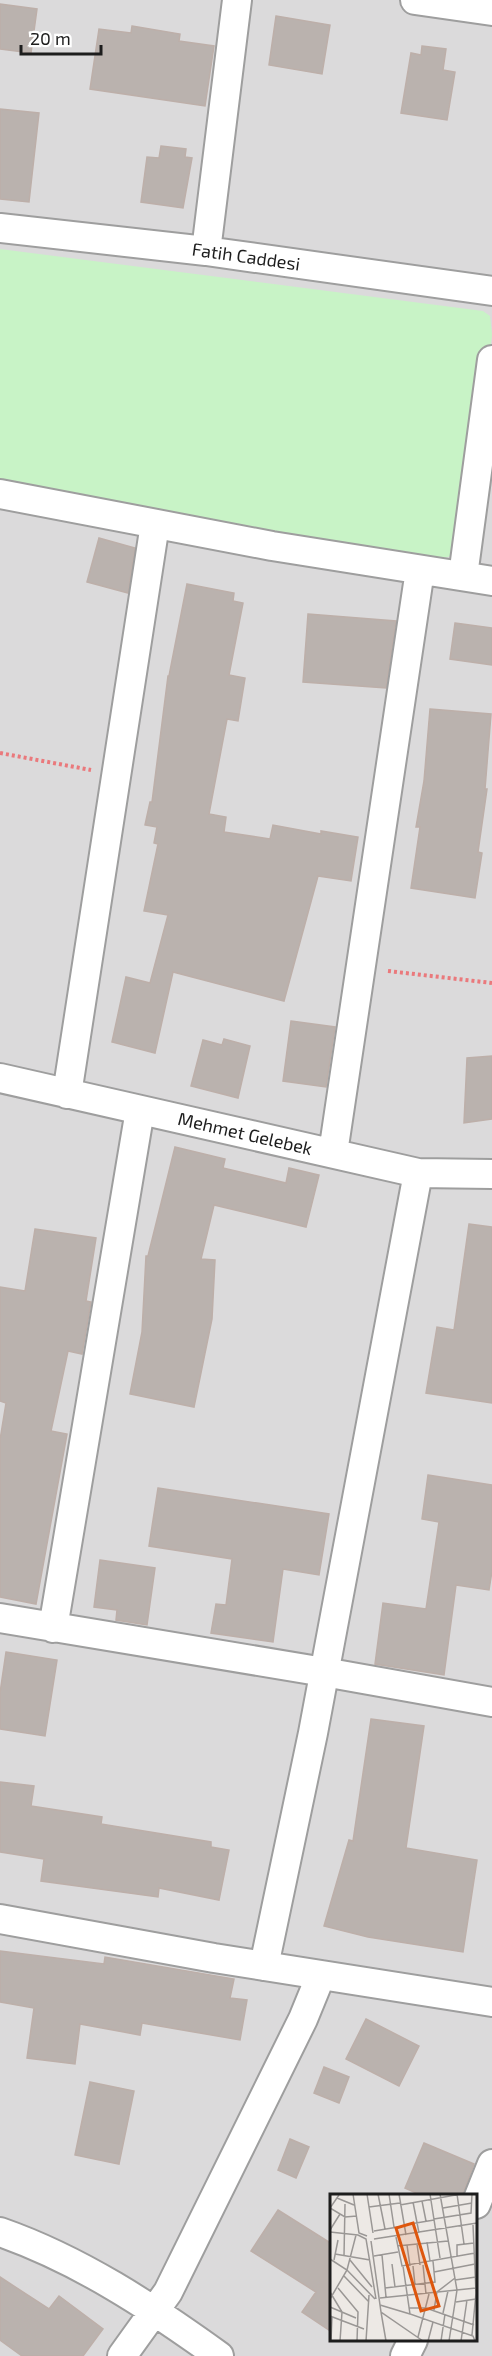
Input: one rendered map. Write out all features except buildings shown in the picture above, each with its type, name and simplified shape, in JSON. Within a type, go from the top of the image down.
[{"type":"street","points":[[206,251],[237,0]]},
{"type":"street","points":[[415,0],[492,11]]},
{"type":"street","name":"Fatih Caddesi","points":[[0,228],[206,251],[492,291]]},
{"type":"street","points":[[463,576],[492,360]]},
{"type":"street","points":[[0,494],[272,546],[492,581]]},
{"type":"street","points":[[67,1094],[155,524]]},
{"type":"street","points":[[333,1153],[420,570]]},
{"type":"street","name":"Mehmet Gelebek","points":[[0,1078],[418,1173],[492,1174]]},
{"type":"street","points":[[53,1628],[140,1110]]},
{"type":"street","points":[[264,1966],[324,1672],[418,1173]]},
{"type":"street","points":[[0,1618],[492,1702]]},
{"type":"street","points":[[0,1919],[264,1966],[492,2002]]},
{"type":"street","points":[[122,2356],[168,2292],[303,2019],[321,1975]]},
{"type":"street","points":[[477,2202],[492,2164]]},
{"type":"street","points":[[0,2232],[27,2242],[116,2286],[156,2310],[219,2356]]},
{"type":"street","points":[[405,2356],[412,2341]]},
{"type":"path","points":[[0,753],[117,775]]},
{"type":"path","points":[[361,968],[492,983]]},
{"type":"shaded area","points":[[0,0],[492,0],[492,2356],[0,2356]]},
{"type":"green space","points":[[0,249],[483,311],[490,316],[492,335],[463,541],[455,555],[437,560],[0,481]]}]
